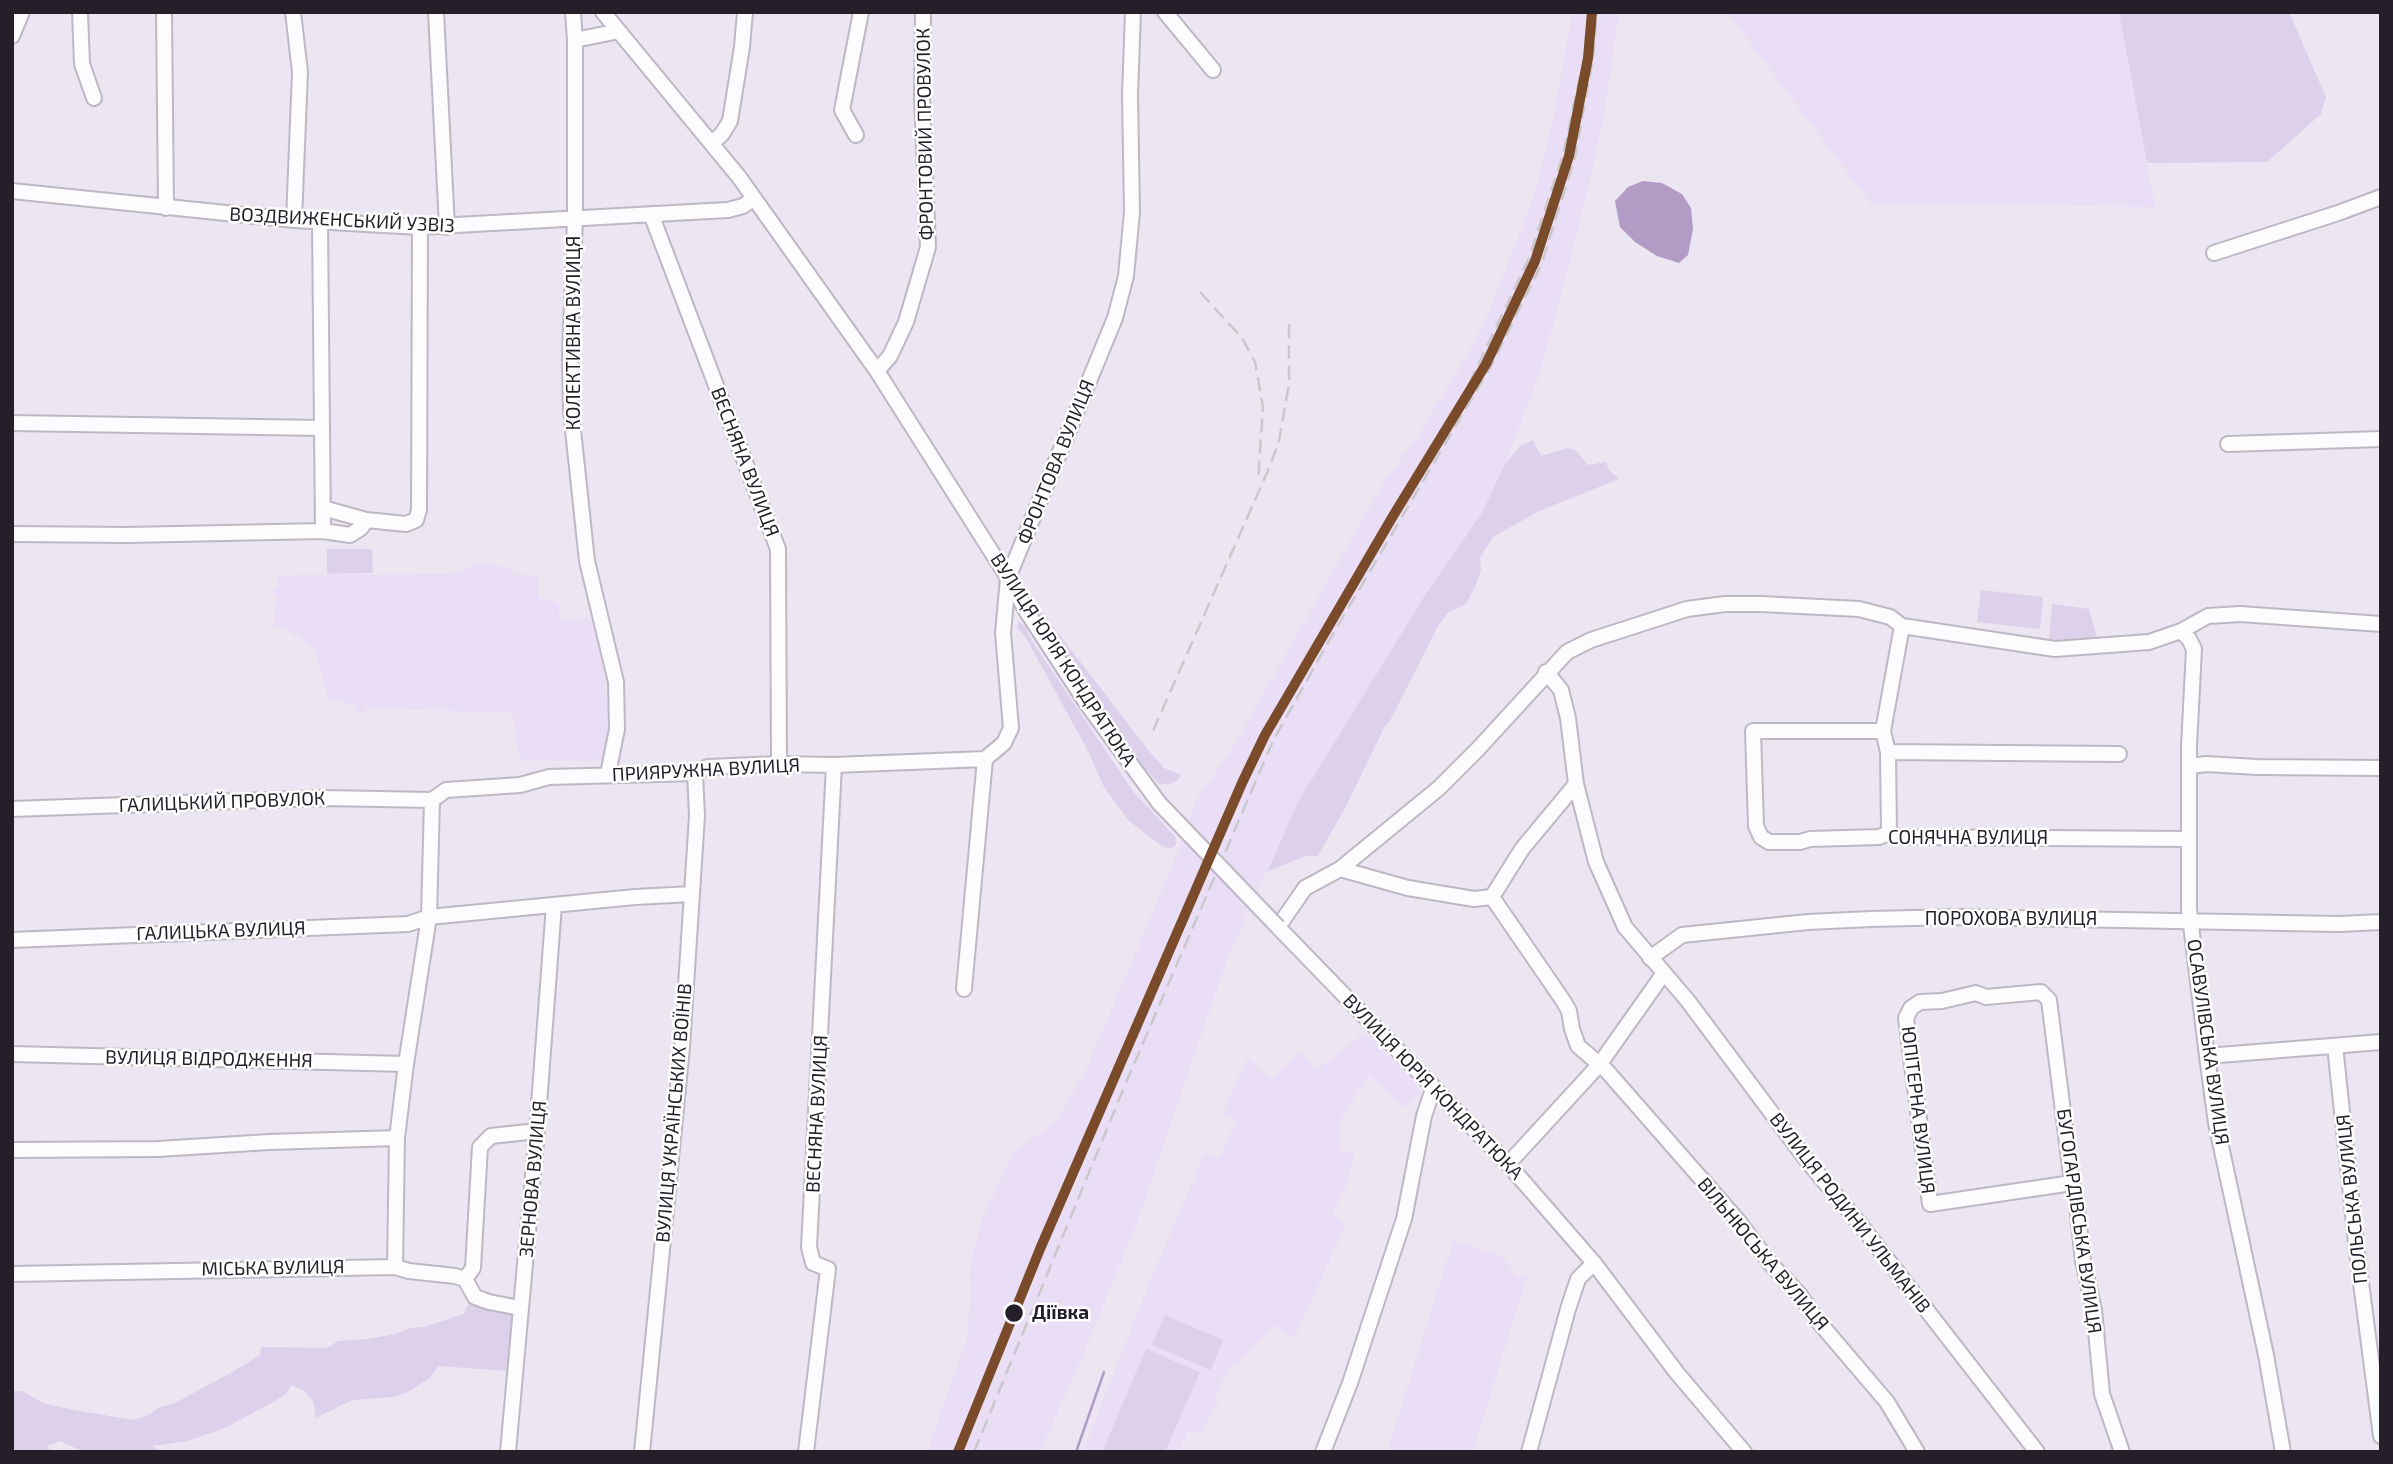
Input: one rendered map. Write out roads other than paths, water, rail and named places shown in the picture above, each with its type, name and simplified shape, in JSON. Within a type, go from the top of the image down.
[{"type":"street","points":[[12,36],[22,12]]},
{"type":"street","points":[[80,12],[82,64],[94,98]]},
{"type":"street","points":[[164,12],[166,208]]},
{"type":"street","points":[[293,12],[300,72],[294,220]]},
{"type":"street","points":[[436,12],[447,227]]},
{"type":"street","name":"КОЛЕКТИВНА ВУЛИЦЯ","points":[[573,12],[575,219],[570,355],[571,411],[587,561],[616,682],[617,729],[608,774]]},
{"type":"street","name":"ВУЛИЦЯ ЮРІЯ КОНДРАТЮКА","points":[[603,12],[712,143],[877,371],[1079,692],[1159,803],[1508,1164],[1594,1263],[1677,1373],[1744,1452]]},
{"type":"street","points":[[712,143],[730,121],[745,12]]},
{"type":"street","points":[[856,135],[842,110],[861,12]]},
{"type":"street","name":"ФРОНТОВИЙ ПРОВУЛОК","points":[[877,371],[890,356],[906,322],[928,247],[922,98],[923,12]]},
{"type":"street","name":"ФРОНТОВА ВУЛИЦЯ","points":[[985,760],[1004,743],[1011,728],[1003,633],[1008,578],[1115,318],[1126,276],[1132,212],[1130,94],[1133,12]]},
{"type":"street","points":[[1165,12],[1213,69]]},
{"type":"street","points":[[575,40],[619,31]]},
{"type":"street","name":"ВОЗДВИЖЕНСЬКИЙ УЗВІЗ","points":[[12,192],[294,220],[421,228],[728,210],[753,200]]},
{"type":"street","points":[[2214,253],[2338,214],[2381,197]]},
{"type":"street","name":"ВЕСНЯНА ВУЛИЦЯ","points":[[651,214],[778,549],[779,764]]},
{"type":"street","points":[[320,222],[323,531]]},
{"type":"street","points":[[323,508],[366,520],[407,524],[416,520],[419,510],[421,228]]},
{"type":"street","points":[[12,423],[321,428]]},
{"type":"street","points":[[2228,444],[2381,439]]},
{"type":"street","points":[[12,534],[127,535],[323,531],[349,535],[361,528],[366,520]]},
{"type":"street","points":[[1278,927],[1305,888],[1340,869],[1439,788],[1478,750],[1567,652],[1591,640],[1686,609],[1725,604],[1859,609],[1890,617],[1902,626],[2055,649],[2149,642],[2181,631],[2208,616],[2240,614],[2381,624]]},
{"type":"street","points":[[1888,833],[1888,752],[1882,731],[1902,626]]},
{"type":"street","name":"ОСАВУЛІВСЬКА ВУЛИЦЯ","points":[[2181,631],[2194,649],[2189,746],[2191,921],[2207,1056],[2216,1124],[2266,1355],[2283,1452]]},
{"type":"street","name":"ВУЛИЦЯ РОДИНИ УЛЬМАНІВ","points":[[1546,672],[1561,690],[1568,718],[1576,784],[1596,862],[1625,927],[1688,1001],[1809,1163],[2037,1452]]},
{"type":"street","name":"СОНЯЧНА ВУЛИЦЯ","points":[[1882,731],[1753,731],[1756,826],[1761,838],[1769,842],[1800,842],[1810,839],[1879,837],[1888,833],[1897,837],[2189,839]]},
{"type":"street","points":[[1888,752],[2119,754]]},
{"type":"street","points":[[964,989],[985,760]]},
{"type":"street","name":"ПРИЯРУЖНА ВУЛИЦЯ","points":[[432,800],[446,790],[520,785],[549,777],[695,773],[708,767],[779,764],[985,760]]},
{"type":"street","points":[[2191,766],[2206,764],[2381,768]]},
{"type":"street","name":"ВЕСНЯНА ВУЛИЦЯ","points":[[806,1452],[828,1269],[813,1263],[809,1247],[834,765]]},
{"type":"street","name":"ВУЛИЦЯ УКРАЇНСЬКИХ ВОЇНІВ","points":[[642,1452],[682,1047],[697,816],[695,773]]},
{"type":"street","points":[[1340,869],[1408,888],[1474,899],[1492,897],[1522,849],[1576,784]]},
{"type":"street","name":"ГАЛИЦЬКИЙ ПРОВУЛОК","points":[[12,809],[324,798],[432,800]]},
{"type":"street","points":[[394,1267],[397,1139],[429,917],[432,800]]},
{"type":"street","name":"ГАЛИЦЬКА ВУЛИЦЯ","points":[[12,940],[408,924],[429,917],[692,894]]},
{"type":"street","name":"ВІЛЬНЮСЬКА ВУЛИЦЯ","points":[[1492,897],[1564,1002],[1578,1046],[1606,1070],[1740,1223],[1769,1262],[1800,1295],[1818,1321],[1887,1402],[1917,1452]]},
{"type":"street","name":"ЗЕРНОВА ВУЛИЦЯ","points":[[508,1452],[554,905]]},
{"type":"street","name":"ПОРОХОВА ВУЛИЦЯ","points":[[1650,958],[1662,946],[1682,935],[1808,922],[1956,917],[2339,925],[2381,922]]},
{"type":"street","points":[[1508,1164],[1599,1065],[1664,973]]},
{"type":"street","name":"БУГОГАРДІВСЬКА ВУЛИЦЯ","points":[[2041,992],[2049,1000],[2083,1261],[2094,1310],[2102,1394],[2122,1452]]},
{"type":"street","name":"ЮПІТЕРНА ВУЛИЦЯ","points":[[2041,992],[1986,998],[1976,993],[1942,1001],[1920,1002],[1911,1008],[1906,1018],[1930,1204],[2072,1183]]},
{"type":"street","points":[[2207,1056],[2381,1042]]},
{"type":"street","name":"ПОЛЬСЬКА ВУЛИЦЯ","points":[[2334,1045],[2381,1436]]},
{"type":"street","name":"ВУЛИЦЯ ВІДРОДЖЕННЯ","points":[[12,1054],[406,1064]]},
{"type":"street","points":[[1323,1452],[1350,1383],[1404,1219],[1424,1116],[1433,1089]]},
{"type":"street","points":[[520,1308],[475,1297],[465,1279],[473,1268],[480,1147],[491,1136],[537,1131]]},
{"type":"street","points":[[12,1150],[158,1149],[269,1142],[397,1139]]},
{"type":"street","points":[[1529,1452],[1578,1279],[1594,1263]]},
{"type":"street","name":"МІСЬКА ВУЛИЦЯ","points":[[12,1274],[394,1267],[465,1279]]},
{"type":"waterway","points":[[1076,1452],[1104,1372]]},
{"type":"railway","points":[[974,1452],[1125,1085],[1273,741],[1491,366],[1542,263],[1575,157],[1593,58],[1597,12]]},
{"type":"railway","points":[[1469,384],[1529,258],[1563,155],[1580,76]]},
{"type":"railway","points":[[1200,292],[1242,338],[1255,362],[1263,407],[1258,481]]},
{"type":"railway","points":[[1153,731],[1279,441],[1289,384],[1289,320]]},
{"type":"place","name":"Діївка","points":[[1014,1313]]}]
